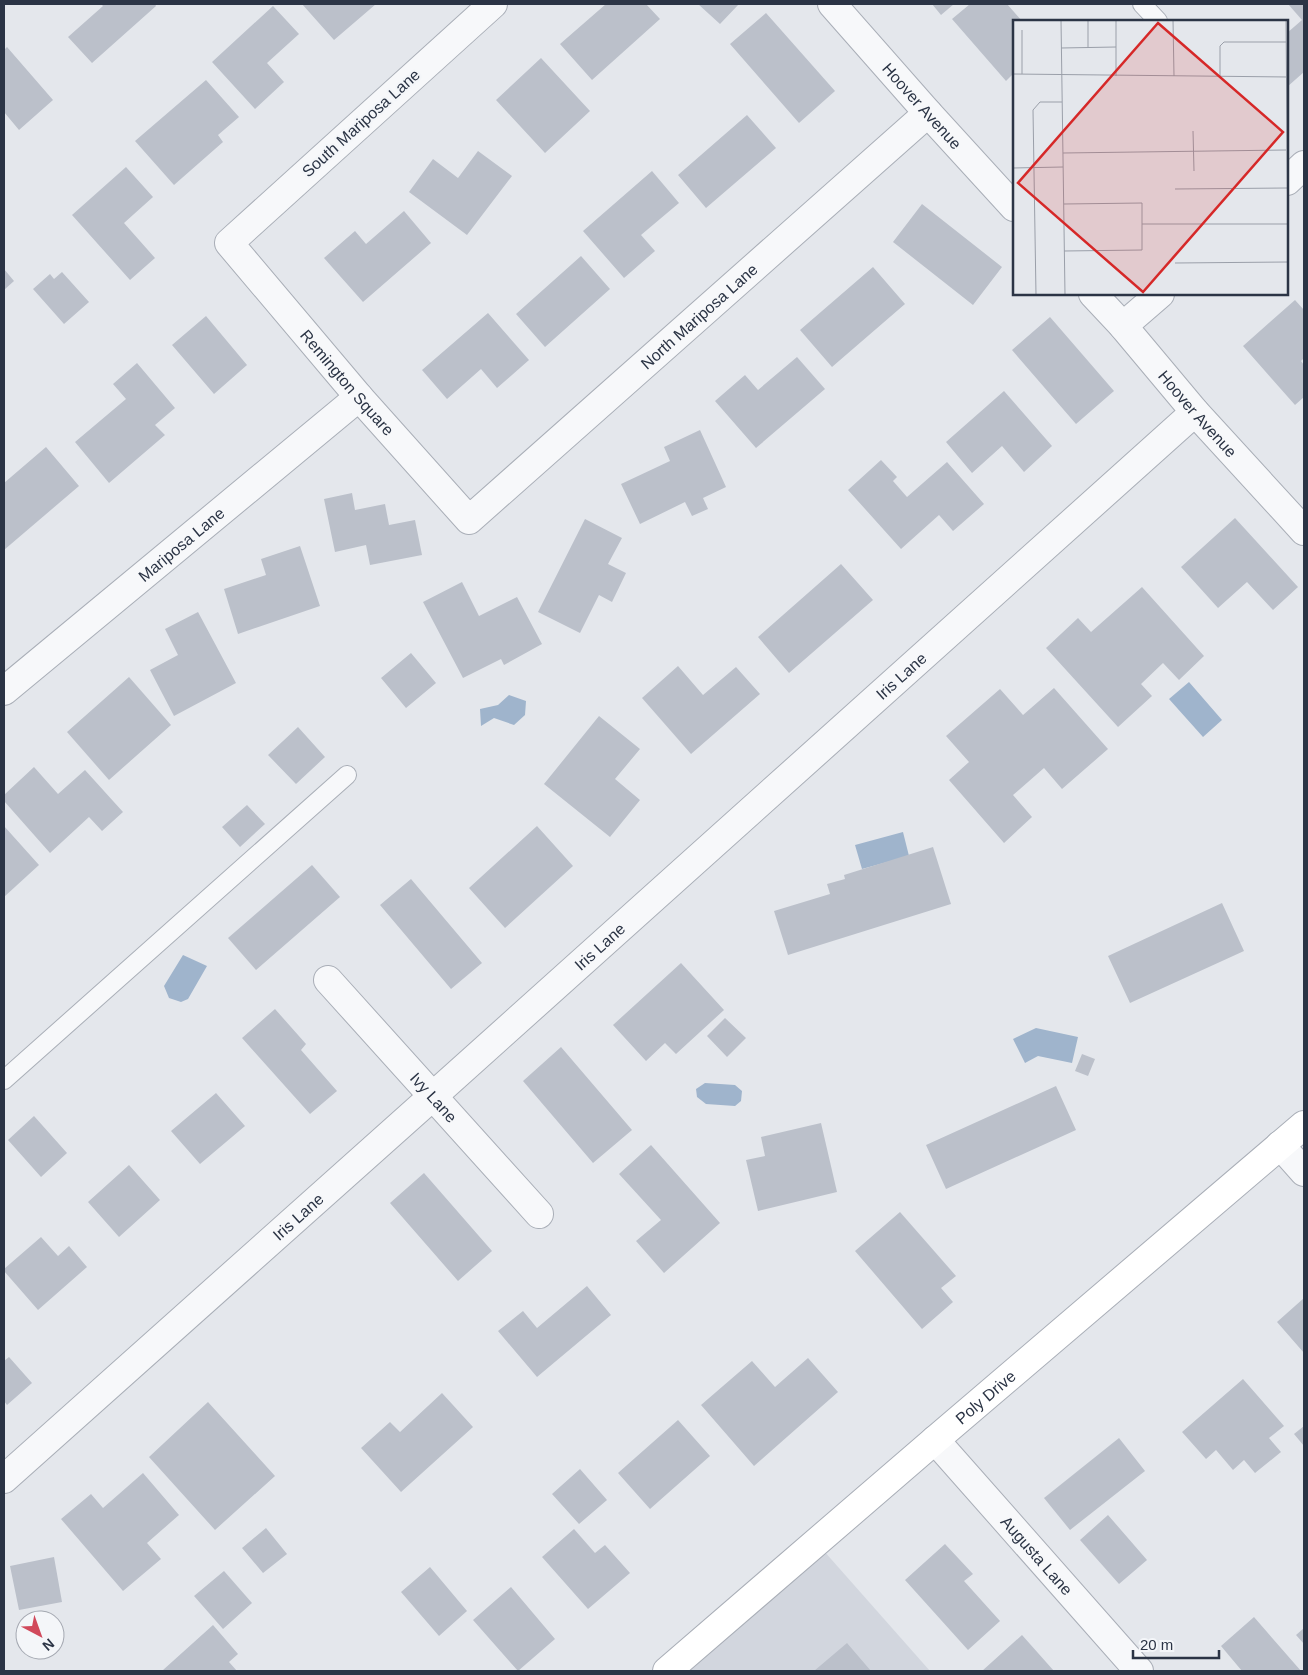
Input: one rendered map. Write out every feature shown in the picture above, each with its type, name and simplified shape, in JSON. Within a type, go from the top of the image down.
[{"type":"street","name":"South Mariposa Lane","points":[[229,243],[493,4]]},
{"type":"street","name":"Hoover Avenue","points":[[832,4],[1013,206]]},
{"type":"street","name":"North Mariposa Lane","points":[[470,520],[928,113]]},
{"type":"street","name":"Remington Square","points":[[229,243],[359,396],[470,520]]},
{"type":"street","name":"Hoover Avenue","points":[[1095,295],[1195,412],[1304,531]]},
{"type":"street","points":[[1123,326],[1159,295]]},
{"type":"street","name":"Mariposa Lane","points":[[4,691],[359,396]]},
{"type":"street","name":"Iris Lane","points":[[4,1479],[1195,412]]},
{"type":"street","name":"Ivy Lane","points":[[328,980],[539,1214]]},
{"type":"street","name":"Poly Drive","points":[[667,1671],[1304,1125]]},
{"type":"street","points":[[1280,1145],[1304,1172]]},
{"type":"street","name":"Augusta Lane","points":[[935,1440],[1139,1671]]},
{"type":"lane","points":[[1142,4],[1157,20]]},
{"type":"lane","points":[[4,1080],[347,775]]},
{"type":"shaded area","points":[[816,1542],[930,1671],[667,1671]]},
{"type":"water","points":[[1189,682],[1222,720],[1203,737],[1169,699]]},
{"type":"water","points":[[509,695],[526,701],[525,715],[514,725],[494,718],[481,726],[480,709],[498,705]]},
{"type":"water","points":[[903,832],[909,856],[862,869],[855,845]]},
{"type":"water","points":[[183,955],[207,966],[188,999],[181,1002],[169,998],[164,986]]},
{"type":"water","points":[[1036,1028],[1078,1037],[1072,1063],[1038,1056],[1025,1063],[1013,1039]]},
{"type":"water","points":[[705,1083],[735,1085],[742,1091],[741,1101],[735,1106],[706,1104],[697,1097],[696,1089]]},
{"type":"building","points":[[101,4],[155,4],[156,6],[92,63],[68,37],[103,6]]},
{"type":"building","points":[[302,4],[376,4],[334,40]]},
{"type":"building","points":[[606,4],[646,4],[660,19],[592,80],[560,44]]},
{"type":"building","points":[[698,4],[739,4],[720,24]]},
{"type":"building","points":[[932,4],[954,4],[941,15]]},
{"type":"building","points":[[970,4],[1007,4],[1021,20],[1013,20],[1013,74],[1006,81],[952,19]]},
{"type":"building","points":[[1288,4],[1304,4],[1304,72],[1288,86],[1288,32],[1302,20]]},
{"type":"building","points":[[273,6],[299,34],[267,63],[284,82],[255,109],[212,62]]},
{"type":"building","points":[[766,13],[835,91],[799,123],[730,44]]},
{"type":"building","points":[[7,47],[53,100],[19,130],[4,112],[4,50]]},
{"type":"building","points":[[541,58],[590,111],[545,153],[496,100]]},
{"type":"building","points":[[206,80],[239,117],[218,135],[223,142],[174,185],[135,141]]},
{"type":"building","points":[[747,115],[776,148],[706,208],[678,175]]},
{"type":"building","points":[[478,151],[512,176],[467,235],[409,192],[433,159],[458,178]]},
{"type":"building","points":[[126,167],[153,197],[124,223],[155,258],[130,280],[72,215]]},
{"type":"building","points":[[652,171],[679,203],[641,235],[655,251],[624,278],[583,231]]},
{"type":"building","points":[[922,204],[1002,267],[973,305],[893,242]]},
{"type":"building","points":[[404,211],[431,243],[363,302],[324,258],[355,231],[366,244]]},
{"type":"building","points":[[581,256],[610,289],[545,347],[516,314]]},
{"type":"building","points":[[873,267],[905,304],[832,367],[800,330]]},
{"type":"building","points":[[4,269],[14,281],[4,290]]},
{"type":"building","points":[[62,272],[89,302],[64,324],[33,289],[50,274],[54,279]]},
{"type":"building","points":[[1295,300],[1304,310],[1304,358],[1301,361],[1304,365],[1304,397],[1295,405],[1243,346]]},
{"type":"building","points":[[488,313],[529,360],[497,388],[481,369],[447,399],[422,370]]},
{"type":"building","points":[[206,316],[247,365],[214,394],[172,345]]},
{"type":"building","points":[[1050,317],[1114,391],[1076,424],[1012,350]]},
{"type":"building","points":[[797,357],[825,389],[756,448],[715,401],[745,375],[758,390]]},
{"type":"building","points":[[137,363],[175,408],[155,425],[165,435],[109,483],[75,442],[126,399],[113,384]]},
{"type":"building","points":[[1004,391],[1052,446],[1024,472],[1002,446],[972,473],[946,442]]},
{"type":"building","points":[[700,430],[726,487],[703,498],[708,509],[692,516],[685,502],[640,524],[621,484],[670,461],[664,447]]},
{"type":"building","points":[[46,447],[79,486],[4,550],[4,483]]},
{"type":"building","points":[[881,460],[897,477],[893,481],[907,497],[947,462],[984,504],[953,531],[939,515],[901,549],[848,490]]},
{"type":"building","points":[[352,493],[355,510],[385,504],[389,525],[415,520],[422,555],[370,565],[366,545],[335,552],[324,499]]},
{"type":"building","points":[[1235,518],[1298,587],[1273,610],[1247,582],[1218,608],[1181,567]]},
{"type":"building","points":[[585,519],[622,538],[608,564],[626,573],[612,602],[599,595],[580,633],[538,612]]},
{"type":"building","points":[[300,546],[320,606],[238,634],[224,589],[266,575],[261,559]]},
{"type":"building","points":[[841,564],[873,600],[789,673],[758,637]]},
{"type":"building","points":[[462,582],[479,616],[517,597],[542,644],[504,665],[501,659],[463,678],[423,602]]},
{"type":"building","points":[[1142,587],[1204,656],[1179,680],[1163,663],[1141,684],[1152,696],[1118,727],[1046,648],[1078,618],[1091,632]]},
{"type":"building","points":[[198,612],[236,683],[174,716],[150,670],[178,655],[165,629]]},
{"type":"building","points":[[411,653],[436,683],[406,708],[381,678]]},
{"type":"building","points":[[678,666],[703,695],[736,667],[760,694],[691,754],[642,698]]},
{"type":"building","points":[[129,677],[171,725],[109,780],[67,732]]},
{"type":"building","points":[[1054,688],[1108,749],[1062,789],[1044,768],[1013,795],[1032,817],[1004,843],[949,780],[969,762],[946,736],[1000,689],[1023,715]]},
{"type":"building","points":[[599,716],[640,749],[615,779],[640,800],[610,837],[544,784]]},
{"type":"building","points":[[298,727],[325,757],[296,784],[268,755]]},
{"type":"building","points":[[34,767],[58,794],[85,770],[123,812],[102,831],[89,817],[50,853],[4,801],[4,795]]},
{"type":"building","points":[[247,805],[265,824],[240,847],[222,827]]},
{"type":"building","points":[[4,826],[39,865],[4,897]]},
{"type":"building","points":[[537,826],[573,866],[505,928],[469,888]]},
{"type":"building","points":[[933,847],[951,904],[788,955],[774,911],[830,894],[827,884],[845,879],[844,875]]},
{"type":"building","points":[[312,865],[340,897],[256,970],[228,938]]},
{"type":"building","points":[[411,879],[482,963],[451,989],[380,905]]},
{"type":"building","points":[[1222,903],[1244,951],[1130,1003],[1108,956]]},
{"type":"building","points":[[681,963],[724,1010],[676,1054],[665,1043],[646,1061],[613,1025]]},
{"type":"building","points":[[275,1009],[306,1044],[301,1050],[337,1091],[310,1114],[242,1038]]},
{"type":"building","points":[[725,1018],[746,1038],[727,1057],[707,1036]]},
{"type":"building","points":[[561,1047],[632,1130],[593,1163],[523,1081]]},
{"type":"building","points":[[1082,1054],[1095,1059],[1088,1076],[1075,1071]]},
{"type":"building","points":[[1056,1086],[1076,1130],[946,1189],[926,1145]]},
{"type":"building","points":[[216,1093],[245,1126],[200,1164],[171,1131]]},
{"type":"building","points":[[34,1116],[67,1153],[41,1177],[8,1140]]},
{"type":"building","points":[[821,1123],[837,1192],[758,1211],[746,1160],[765,1156],[761,1137]]},
{"type":"building","points":[[651,1145],[720,1223],[664,1273],[636,1241],[661,1220],[619,1174]]},
{"type":"building","points":[[129,1165],[160,1200],[119,1237],[88,1202]]},
{"type":"building","points":[[424,1173],[492,1251],[458,1281],[390,1203]]},
{"type":"building","points":[[900,1212],[956,1276],[941,1288],[953,1302],[922,1329],[855,1251]]},
{"type":"building","points":[[41,1237],[58,1256],[69,1246],[87,1267],[38,1310],[4,1269]]},
{"type":"building","points":[[587,1286],[611,1315],[537,1377],[498,1331],[523,1311],[537,1328]]},
{"type":"building","points":[[1304,1298],[1304,1353],[1277,1322]]},
{"type":"building","points":[[9,1357],[32,1383],[7,1405],[4,1401],[4,1361]]},
{"type":"building","points":[[808,1358],[838,1392],[754,1466],[701,1405],[752,1361],[775,1387]]},
{"type":"building","points":[[1243,1379],[1284,1426],[1269,1438],[1281,1452],[1255,1473],[1244,1460],[1233,1470],[1216,1450],[1206,1459],[1182,1432]]},
{"type":"building","points":[[442,1393],[473,1427],[401,1492],[361,1448],[390,1422],[400,1432]]},
{"type":"building","points":[[208,1402],[275,1476],[215,1530],[149,1457]]},
{"type":"building","points":[[678,1420],[710,1456],[650,1509],[618,1473]]},
{"type":"building","points":[[1304,1426],[1304,1446],[1294,1434]]},
{"type":"building","points":[[1119,1438],[1145,1471],[1070,1530],[1044,1498]]},
{"type":"building","points":[[580,1469],[607,1500],[579,1524],[552,1494]]},
{"type":"building","points":[[143,1473],[179,1515],[147,1543],[161,1559],[123,1591],[61,1519],[91,1494],[103,1508]]},
{"type":"building","points":[[1108,1515],[1147,1560],[1119,1584],[1080,1540]]},
{"type":"building","points":[[266,1528],[287,1554],[263,1573],[242,1548]]},
{"type":"building","points":[[574,1529],[595,1553],[605,1545],[630,1573],[588,1609],[542,1557]]},
{"type":"building","points":[[945,1544],[973,1574],[964,1581],[1000,1621],[968,1650],[905,1580]]},
{"type":"building","points":[[54,1557],[62,1602],[19,1610],[10,1566]]},
{"type":"building","points":[[430,1567],[467,1611],[439,1636],[401,1592]]},
{"type":"building","points":[[224,1571],[252,1603],[223,1629],[194,1596]]},
{"type":"building","points":[[511,1587],[555,1639],[518,1671],[473,1620]]},
{"type":"building","points":[[1254,1617],[1301,1671],[1242,1671],[1221,1646]]},
{"type":"building","points":[[213,1625],[238,1654],[229,1662],[237,1671],[163,1670]]},
{"type":"building","points":[[1304,1628],[1304,1644],[1296,1635]]},
{"type":"building","points":[[1022,1635],[1054,1671],[982,1671]]},
{"type":"building","points":[[847,1643],[871,1671],[814,1671]]}]
